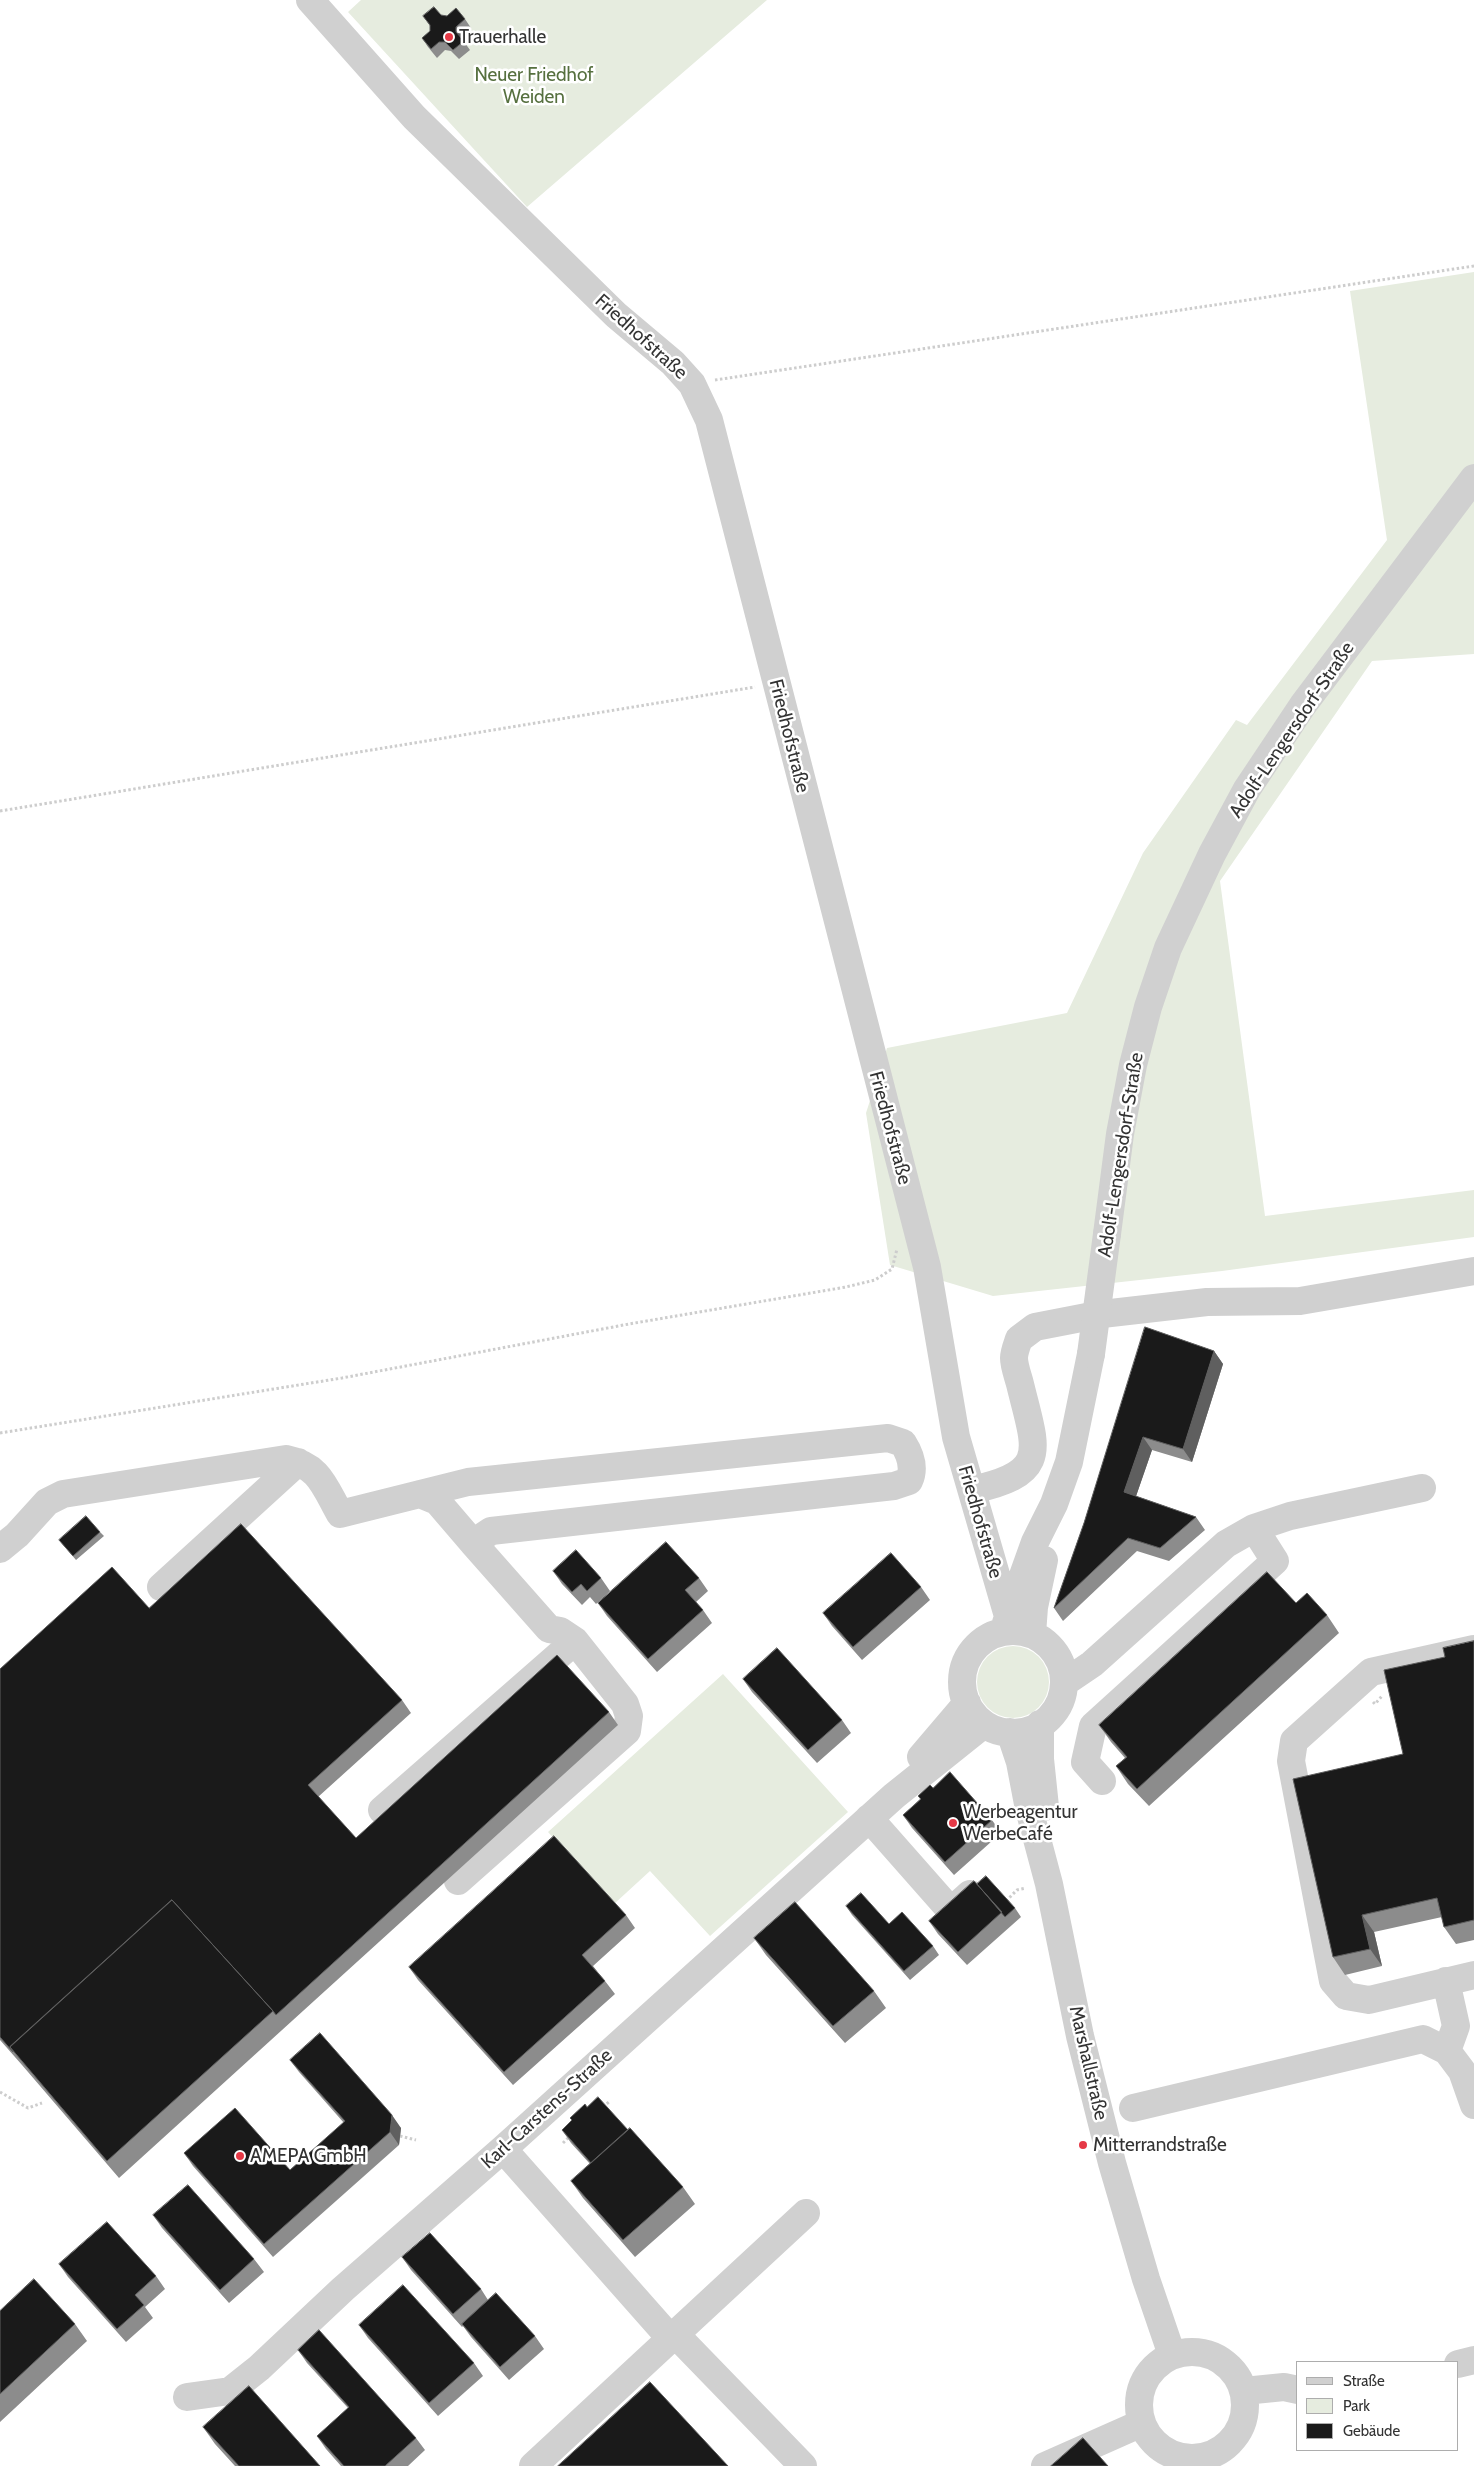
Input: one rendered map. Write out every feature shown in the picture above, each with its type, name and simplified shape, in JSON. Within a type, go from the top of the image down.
[{"type":"street","name":"Friedhofstraße","points":[[310,0],[414,117],[616,315],[673,363],[692,384],[708,420],[927,1267],[956,1437],[972,1490],[1006,1624]]},
{"type":"street","name":"Adolf-Lengersdorf-Straße","points":[[1006,1624],[1035,1542],[1054,1504],[1069,1462],[1091,1354],[1120,1134],[1133,1065],[1148,1007],[1168,948],[1212,854],[1246,789],[1303,706],[1474,478]]},
{"type":"street","points":[[972,1490],[1007,1482],[1022,1473],[1029,1464],[1034,1446],[1014,1358],[1019,1339],[1036,1327],[1102,1314],[1207,1302],[1300,1301],[1474,1271]]},
{"type":"street","points":[[0,1549],[17,1535],[47,1502],[55,1496],[110,1485],[286,1459],[310,1467],[340,1514],[468,1482],[888,1438],[903,1443],[911,1460],[912,1475],[909,1480],[894,1486],[482,1537]]},
{"type":"street","points":[[161,1587],[298,1462]]},
{"type":"street","points":[[1064,1684],[1092,1664],[1226,1544],[1254,1528],[1290,1516],[1422,1488]]},
{"type":"street","points":[[420,1494],[437,1501],[482,1537],[549,1629],[560,1631],[575,1641],[623,1687],[630,1716],[626,1731],[458,1881]]},
{"type":"street","name":"Adolf-Lengersdorf-Straße","points":[[1032,1634],[1034,1606],[1054,1504]]},
{"type":"street","points":[[1102,1781],[1085,1762],[1093,1726],[1275,1561],[1254,1528]]},
{"type":"street","points":[[1006,1624],[1018,1631],[1032,1634],[1045,1642],[1055,1653],[1062,1668],[1064,1684],[1057,1707],[1040,1724],[1026,1730],[1010,1732],[996,1730],[984,1724],[966,1703],[962,1688],[963,1673],[968,1658],[977,1646],[1006,1624]]},
{"type":"street","points":[[1055,1653],[1085,1650],[1131,1630]]},
{"type":"street","points":[[382,1810],[575,1641]]},
{"type":"street","points":[[1474,1649],[1370,1672],[1294,1741],[1291,1762],[1333,1981],[1346,1996],[1369,2000],[1474,1975]]},
{"type":"street","name":"Karl-Carstens-Straße","points":[[894,1796],[923,1754],[966,1703]]},
{"type":"street","name":"Karl-Carstens-Straße","points":[[187,2397],[230,2391],[503,2149],[869,1818],[984,1724]]},
{"type":"street","name":"Marshallstraße","points":[[1040,1724],[1040,1759],[1050,1884]]},
{"type":"street","name":"Marshallstraße","points":[[1010,1732],[1020,1762],[1029,1809],[1050,1884],[1080,2036],[1112,2163],[1146,2279],[1172,2356]]},
{"type":"street","points":[[869,1818],[951,1911],[970,1894]]},
{"type":"street","points":[[1446,1981],[1456,2026],[1447,2051]]},
{"type":"street","points":[[1133,2108],[1423,2039],[1447,2051],[1462,2071],[1474,2105]]},
{"type":"street","points":[[503,2149],[674,2337],[803,2466]]},
{"type":"street","points":[[533,2466],[806,2213]]},
{"type":"street","points":[[1190,2352],[1208,2354],[1224,2362],[1237,2374],[1245,2401],[1240,2429],[1229,2444],[1205,2461],[1176,2456],[1161,2449],[1150,2438],[1142,2423],[1138,2407],[1144,2383],[1158,2364],[1172,2356],[1190,2352]]},
{"type":"street","points":[[1459,2364],[1474,2360]]},
{"type":"street","points":[[1245,2401],[1284,2388],[1296,2390]]},
{"type":"street","points":[[1245,2401],[1284,2405],[1296,2401]]},
{"type":"street","points":[[1045,2466],[1142,2423]]},
{"type":"path","points":[[692,384],[1474,266]]},
{"type":"path","points":[[0,812],[775,684]]},
{"type":"path","points":[[0,1433],[342,1378],[629,1324],[846,1287],[874,1280],[892,1269],[896,1244]]},
{"type":"path","points":[[0,2092],[28,2108],[42,2102]]},
{"type":"path","points":[[598,2112],[610,2101]]},
{"type":"path","points":[[563,2143],[574,2133]]},
{"type":"path","points":[[400,2136],[416,2140]]},
{"type":"green space","name":"Neuer Friedhof Weiden","points":[[361,0],[767,0],[527,207],[348,12]]},
{"type":"green space","points":[[1474,272],[1474,654],[1372,661],[1220,881],[1265,1216],[1474,1190],[1474,1237],[1222,1271],[993,1296],[890,1265],[866,1113],[887,1048],[1067,1013],[1143,853],[1236,720],[1247,725],[1387,540],[1350,291]]},
{"type":"green space","points":[[1013,1646],[1033,1652],[1043,1662],[1049,1682],[1043,1702],[1033,1712],[1013,1718],[993,1712],[983,1702],[977,1682],[983,1662],[993,1652]]},
{"type":"green space","points":[[723,1674],[848,1812],[710,1936],[650,1871],[614,1904],[548,1832]]},
{"type":"building","points":[[434,7],[441,15],[447,16],[456,8],[465,19],[456,27],[456,32],[464,41],[453,50],[445,42],[439,42],[431,49],[422,38],[430,31],[430,25],[423,16]]},
{"type":"building","points":[[1145,1327],[1214,1351],[1183,1449],[1143,1437],[1124,1492],[1196,1517],[1160,1548],[1128,1538],[1054,1608],[1084,1523]]},
{"type":"building","points":[[86,1516],[100,1532],[73,1556],[59,1540]]},
{"type":"building","points":[[241,1524],[402,1700],[308,1785],[356,1838],[557,1655],[609,1712],[276,2015],[172,1900],[10,2047],[13,2052],[0,2037],[0,1669],[112,1567],[149,1608]]},
{"type":"building","points":[[666,1542],[699,1578],[685,1590],[703,1610],[648,1659],[598,1603]]},
{"type":"building","points":[[576,1550],[601,1578],[587,1591],[581,1584],[572,1592],[553,1571]]},
{"type":"building","points":[[891,1553],[921,1587],[853,1647],[823,1613]]},
{"type":"building","points":[[1267,1572],[1296,1603],[1307,1593],[1327,1615],[1137,1789],[1116,1766],[1127,1757],[1099,1725]]},
{"type":"building","points":[[1474,1641],[1474,1920],[1444,1927],[1437,1898],[1362,1915],[1370,1949],[1333,1957],[1293,1779],[1403,1754],[1384,1670],[1445,1657],[1443,1648]]},
{"type":"building","points":[[777,1648],[842,1720],[808,1750],[743,1679]]},
{"type":"building","points":[[950,1772],[992,1820],[945,1862],[903,1815],[921,1799],[918,1796],[930,1785],[933,1788]]},
{"type":"building","points":[[554,1836],[626,1915],[582,1955],[605,1981],[504,2072],[409,1967]]},
{"type":"building","points":[[986,1876],[1015,1908],[1005,1917],[977,1884]]},
{"type":"building","points":[[974,1881],[1002,1912],[958,1952],[929,1921]]},
{"type":"building","points":[[861,1893],[889,1924],[902,1912],[933,1946],[904,1971],[846,1906]]},
{"type":"building","points":[[172,1900],[273,2011],[107,2161],[10,2047]]},
{"type":"building","points":[[795,1902],[874,1991],[833,2026],[754,1938]]},
{"type":"building","name":"AMEPA GmbH","points":[[320,2033],[392,2115],[390,2132],[264,2244],[184,2153],[235,2108],[290,2170],[345,2121],[290,2060]]},
{"type":"building","points":[[598,2097],[628,2130],[591,2163],[562,2130],[572,2120],[570,2118],[585,2104],[587,2107]]},
{"type":"building","points":[[630,2128],[683,2187],[623,2240],[571,2181]]},
{"type":"building","points":[[188,2185],[254,2259],[220,2290],[153,2215]]},
{"type":"building","points":[[107,2222],[156,2276],[135,2295],[144,2305],[117,2329],[59,2264]]},
{"type":"building","points":[[430,2233],[481,2289],[453,2314],[402,2257]]},
{"type":"building","points":[[34,2279],[75,2324],[0,2394],[0,2311]]},
{"type":"building","points":[[403,2285],[474,2363],[429,2403],[359,2325]]},
{"type":"building","points":[[496,2293],[535,2336],[500,2367],[462,2324]]},
{"type":"building","points":[[319,2330],[416,2438],[385,2466],[344,2466],[317,2436],[349,2407],[298,2350]]},
{"type":"building","points":[[650,2382],[728,2466],[558,2466]]},
{"type":"building","points":[[249,2386],[320,2466],[239,2466],[203,2427]]},
{"type":"building","points":[[1083,2438],[1108,2466],[1051,2466]]},
{"type":"place","name":"Trauerhalle","points":[[449,37]]},
{"type":"place","name":"Werbeagentur WerbeCafé","points":[[953,1823]]},
{"type":"place","name":"Mitterrandstraße","points":[[1083,2145]]},
{"type":"place","name":"AMEPA GmbH","points":[[240,2156]]}]
